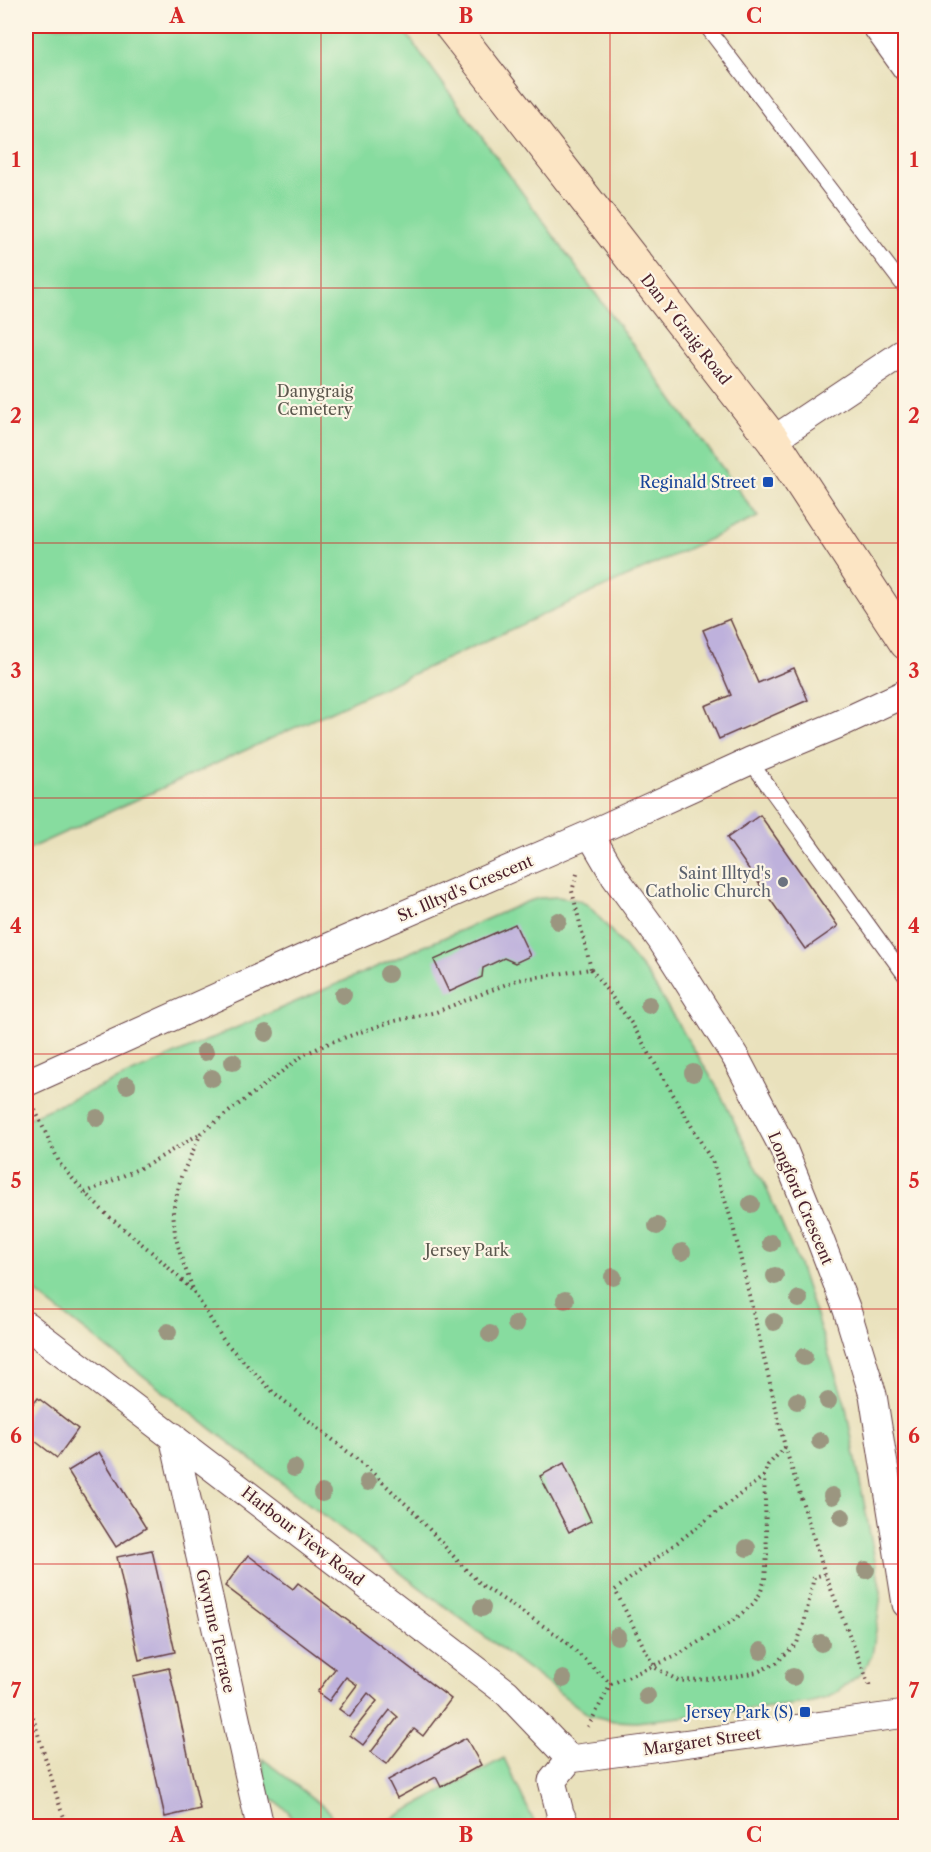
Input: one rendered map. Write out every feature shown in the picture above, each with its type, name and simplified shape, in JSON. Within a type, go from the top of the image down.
[{"type":"street","name":"Dan Y Graig Road","points":[[451,26],[773,440],[906,643]]},
{"type":"street","points":[[876,26],[906,68]]},
{"type":"street","points":[[773,440],[906,351]]},
{"type":"street","name":"St. Illtyd's Crescent","points":[[28,1092],[303,958],[590,834],[906,693]]},
{"type":"street","name":"Longford Crescent","points":[[590,834],[615,877],[661,940],[736,1058],[783,1148],[847,1310],[873,1395],[906,1604]]},
{"type":"street","name":"Harbour View Road","points":[[26,1325],[507,1693],[570,1759]]},
{"type":"street","name":"Gwynne Terrace","points":[[173,1436],[260,1827]]},
{"type":"street","name":"Margaret Street","points":[[570,1759],[895,1716]]},
{"type":"street","points":[[566,1827],[552,1781],[570,1759]]},
{"type":"lane","points":[[706,26],[906,289]]},
{"type":"lane","points":[[750,761],[906,977]]},
{"type":"path","points":[[590,834],[572,891],[591,969],[632,1023],[713,1163],[732,1222],[785,1447],[825,1574],[863,1672],[895,1716]]},
{"type":"path","points":[[85,1193],[149,1164],[201,1133],[305,1054],[329,1043],[390,1023],[436,1012],[517,980],[591,969]]},
{"type":"path","points":[[28,1092],[60,1164],[106,1214],[154,1254],[194,1292]]},
{"type":"path","points":[[201,1133],[181,1177],[173,1211],[175,1234],[194,1292],[224,1341],[273,1392],[363,1464],[403,1502],[483,1586],[560,1637],[611,1684]]},
{"type":"path","points":[[570,1759],[611,1684],[676,1656],[734,1620],[753,1604],[760,1594],[765,1579],[767,1554],[764,1476],[768,1465],[785,1447]]},
{"type":"path","points":[[764,1476],[615,1590],[654,1667],[679,1681],[733,1677],[757,1672],[776,1663],[797,1643],[804,1624],[814,1577],[825,1574]]},
{"type":"path","points":[[26,1694],[68,1827]]},
{"type":"green space","name":"Danygraig Cemetery","points":[[26,26],[401,26],[758,517],[26,850]]},
{"type":"green space","name":"Jersey Park","points":[[558,897],[577,900],[588,905],[649,977],[716,1085],[763,1180],[799,1265],[845,1403],[881,1592],[872,1655],[863,1672],[827,1698],[808,1703],[636,1722],[614,1721],[589,1715],[293,1492],[26,1285],[26,1119],[526,902],[539,898]]},
{"type":"green space","points":[[504,1758],[536,1826],[378,1826]]},
{"type":"green space","points":[[263,1759],[330,1812],[337,1826],[294,1826],[288,1811],[268,1796],[263,1778]]},
{"type":"building","points":[[730,619],[758,683],[794,668],[808,700],[719,739],[705,706],[731,695],[703,630]]},
{"type":"building","name":"Saint Illtyd's Catholic Church","points":[[760,815],[838,926],[805,949],[727,838]]},
{"type":"building","points":[[515,924],[530,956],[515,963],[504,958],[483,968],[482,977],[449,992],[434,960]]},
{"type":"building","points":[[38,1398],[78,1429],[57,1458],[26,1434],[26,1414]]},
{"type":"building","points":[[99,1452],[146,1528],[116,1547],[68,1471]]},
{"type":"building","points":[[564,1463],[591,1521],[569,1532],[540,1476]]},
{"type":"building","points":[[152,1550],[175,1652],[139,1660],[117,1557]]},
{"type":"building","points":[[248,1555],[293,1589],[298,1583],[451,1699],[423,1736],[414,1729],[387,1764],[371,1752],[398,1717],[390,1710],[363,1745],[350,1735],[377,1701],[368,1693],[350,1717],[339,1709],[357,1685],[346,1677],[329,1701],[317,1692],[335,1669],[225,1586]]},
{"type":"building","points":[[169,1668],[200,1809],[165,1817],[133,1676]]},
{"type":"building","points":[[466,1738],[481,1765],[441,1787],[436,1777],[397,1798],[388,1780]]},
{"type":"place","name":"Reginald Street","points":[[768,482]]},
{"type":"place","name":"Saint Illtyd's Catholic Church","points":[[783,882]]},
{"type":"place","name":"Jersey Park (S)","points":[[805,1712]]}]
